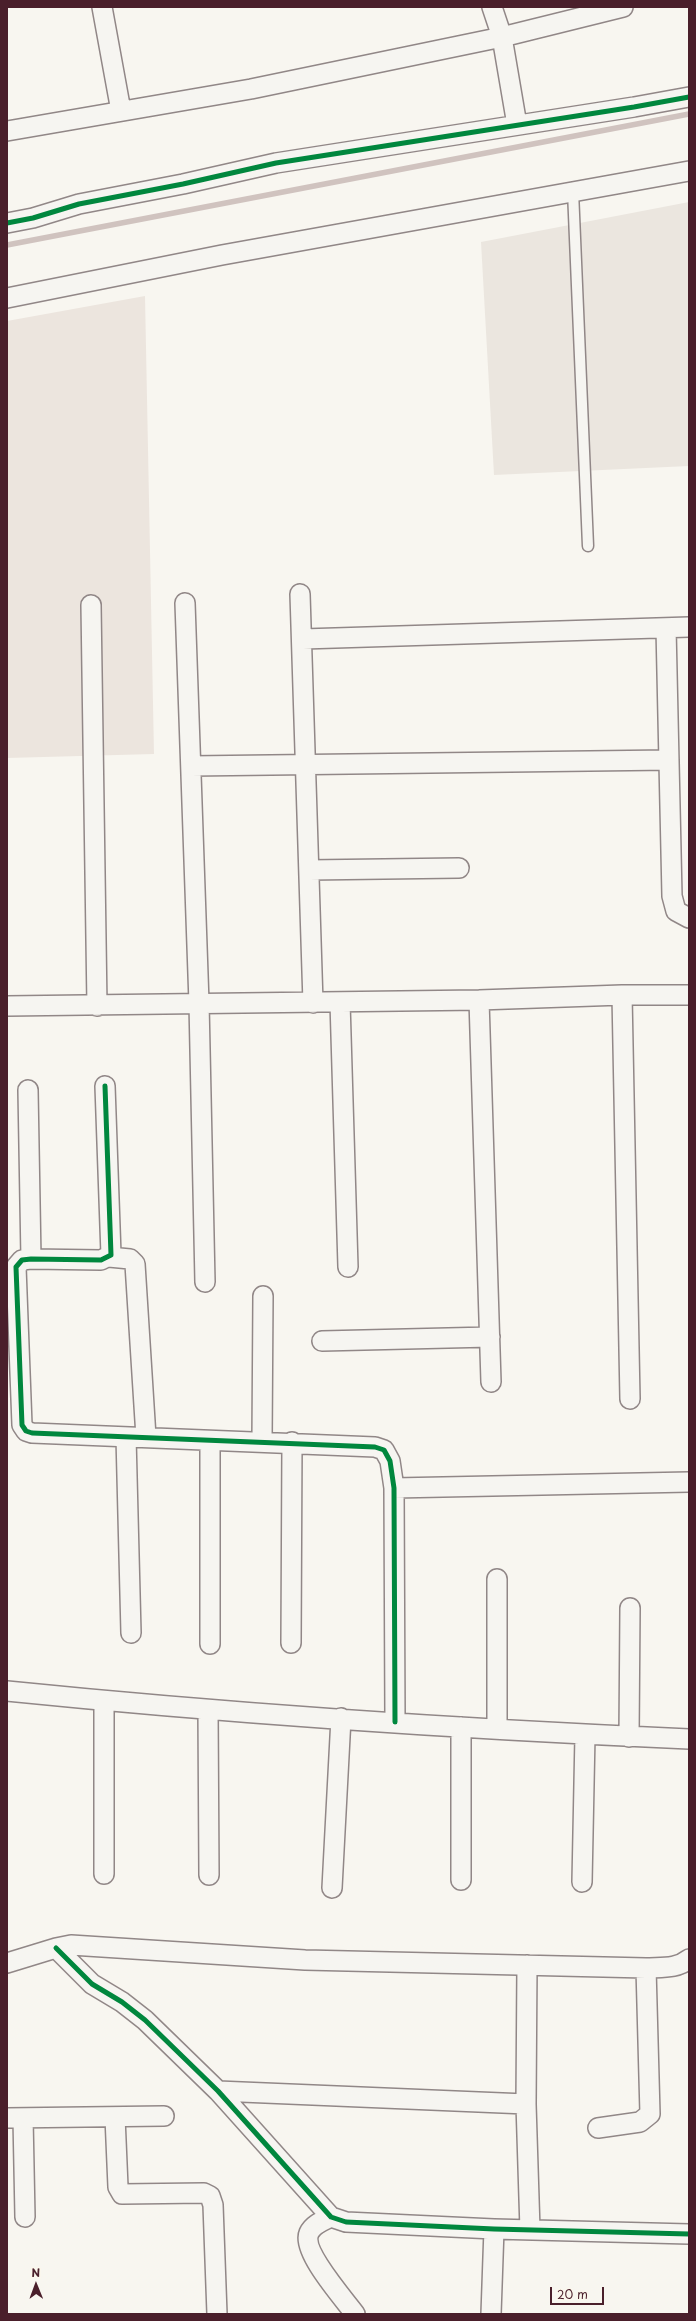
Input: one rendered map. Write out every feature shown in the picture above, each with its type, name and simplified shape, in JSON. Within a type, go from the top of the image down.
[{"type":"street","points":[[102,7],[121,111]]},
{"type":"street","points":[[492,7],[502,37],[517,125]]},
{"type":"street","points":[[7,131],[251,89],[502,37],[623,7]]},
{"type":"street","points":[[7,223],[33,218],[79,204],[183,184],[243,169],[689,97]]},
{"type":"street","points":[[7,298],[230,254],[573,190],[689,171]]},
{"type":"street","points":[[300,594],[303,640],[304,763],[313,1003]]},
{"type":"street","points":[[185,603],[199,1002],[205,1282]]},
{"type":"street","points":[[91,605],[97,1006]]},
{"type":"street","points":[[303,640],[689,627]]},
{"type":"street","points":[[666,628],[672,896],[676,911],[689,918]]},
{"type":"street","points":[[191,766],[304,763],[669,760]]},
{"type":"street","points":[[309,870],[459,868]]},
{"type":"street","points":[[7,1006],[97,1006],[199,1002],[313,1003],[479,1000],[622,994],[689,995]]},
{"type":"street","points":[[622,994],[630,1399]]},
{"type":"street","points":[[479,1000],[491,1382]]},
{"type":"street","points":[[340,1002],[348,1267]]},
{"type":"street","points":[[105,1086],[112,1250],[109,1257]]},
{"type":"street","points":[[28,1090],[31,1258]]},
{"type":"street","points":[[146,1437],[135,1264],[130,1259],[109,1257],[102,1260],[31,1258],[18,1263],[15,1272],[22,1425],[26,1431],[32,1433],[126,1438],[146,1437],[292,1442],[375,1447],[384,1450],[390,1460],[394,1488],[395,1722]]},
{"type":"street","points":[[262,1441],[263,1296]]},
{"type":"street","points":[[322,1341],[490,1337]]},
{"type":"street","points":[[126,1438],[131,1633]]},
{"type":"street","points":[[210,1440],[210,1644]]},
{"type":"street","points":[[290,1643],[292,1442]]},
{"type":"street","points":[[394,1488],[689,1482]]},
{"type":"street","points":[[497,1580],[497,1729]]},
{"type":"street","points":[[629,1737],[630,1608]]},
{"type":"street","points":[[7,1691],[208,1710],[585,1735],[689,1740]]},
{"type":"street","points":[[104,1700],[104,1874]]},
{"type":"street","points":[[208,1710],[209,1875]]},
{"type":"street","points":[[332,1888],[341,1718]]},
{"type":"street","points":[[461,1727],[461,1880]]},
{"type":"street","points":[[582,1882],[585,1735]]},
{"type":"street","points":[[7,1964],[56,1948],[84,1946],[305,1960],[646,1968],[671,1967],[684,1963],[689,1959]]},
{"type":"street","points":[[56,1948],[92,1984],[122,2002],[145,2020],[218,2091],[331,2217],[346,2222],[494,2229],[689,2234]]},
{"type":"street","points":[[527,1965],[526,2104],[530,2230]]},
{"type":"street","points":[[598,2128],[640,2122],[650,2114],[646,1968]]},
{"type":"street","points":[[218,2091],[526,2104]]},
{"type":"street","points":[[25,2217],[15,2118],[164,2116]]},
{"type":"street","points":[[115,2117],[118,2187],[122,2194],[204,2194],[210,2196],[213,2205],[217,2314]]},
{"type":"street","points":[[331,2217],[315,2225],[309,2234],[308,2242],[311,2254],[355,2314]]},
{"type":"street","points":[[490,2314],[494,2229]]},
{"type":"lane","points":[[573,190],[588,546]]},
{"type":"shaded area","points":[[689,202],[689,466],[494,475],[481,242]]},
{"type":"shaded area","points":[[145,296],[154,754],[7,758],[7,321]]},
{"type":"waterway","points":[[7,245],[689,114]]},
{"type":"cycle path","points":[[7,223],[33,218],[79,204],[183,184],[276,163],[689,97]]},
{"type":"cycle path","points":[[105,1086],[111,1255],[101,1260],[22,1260],[16,1267],[22,1425],[26,1431],[32,1433],[375,1447],[384,1450],[390,1461],[394,1488],[395,1722]]},
{"type":"cycle path","points":[[56,1948],[92,1984],[122,2002],[145,2020],[218,2091],[331,2217],[346,2222],[494,2229],[689,2234]]}]
